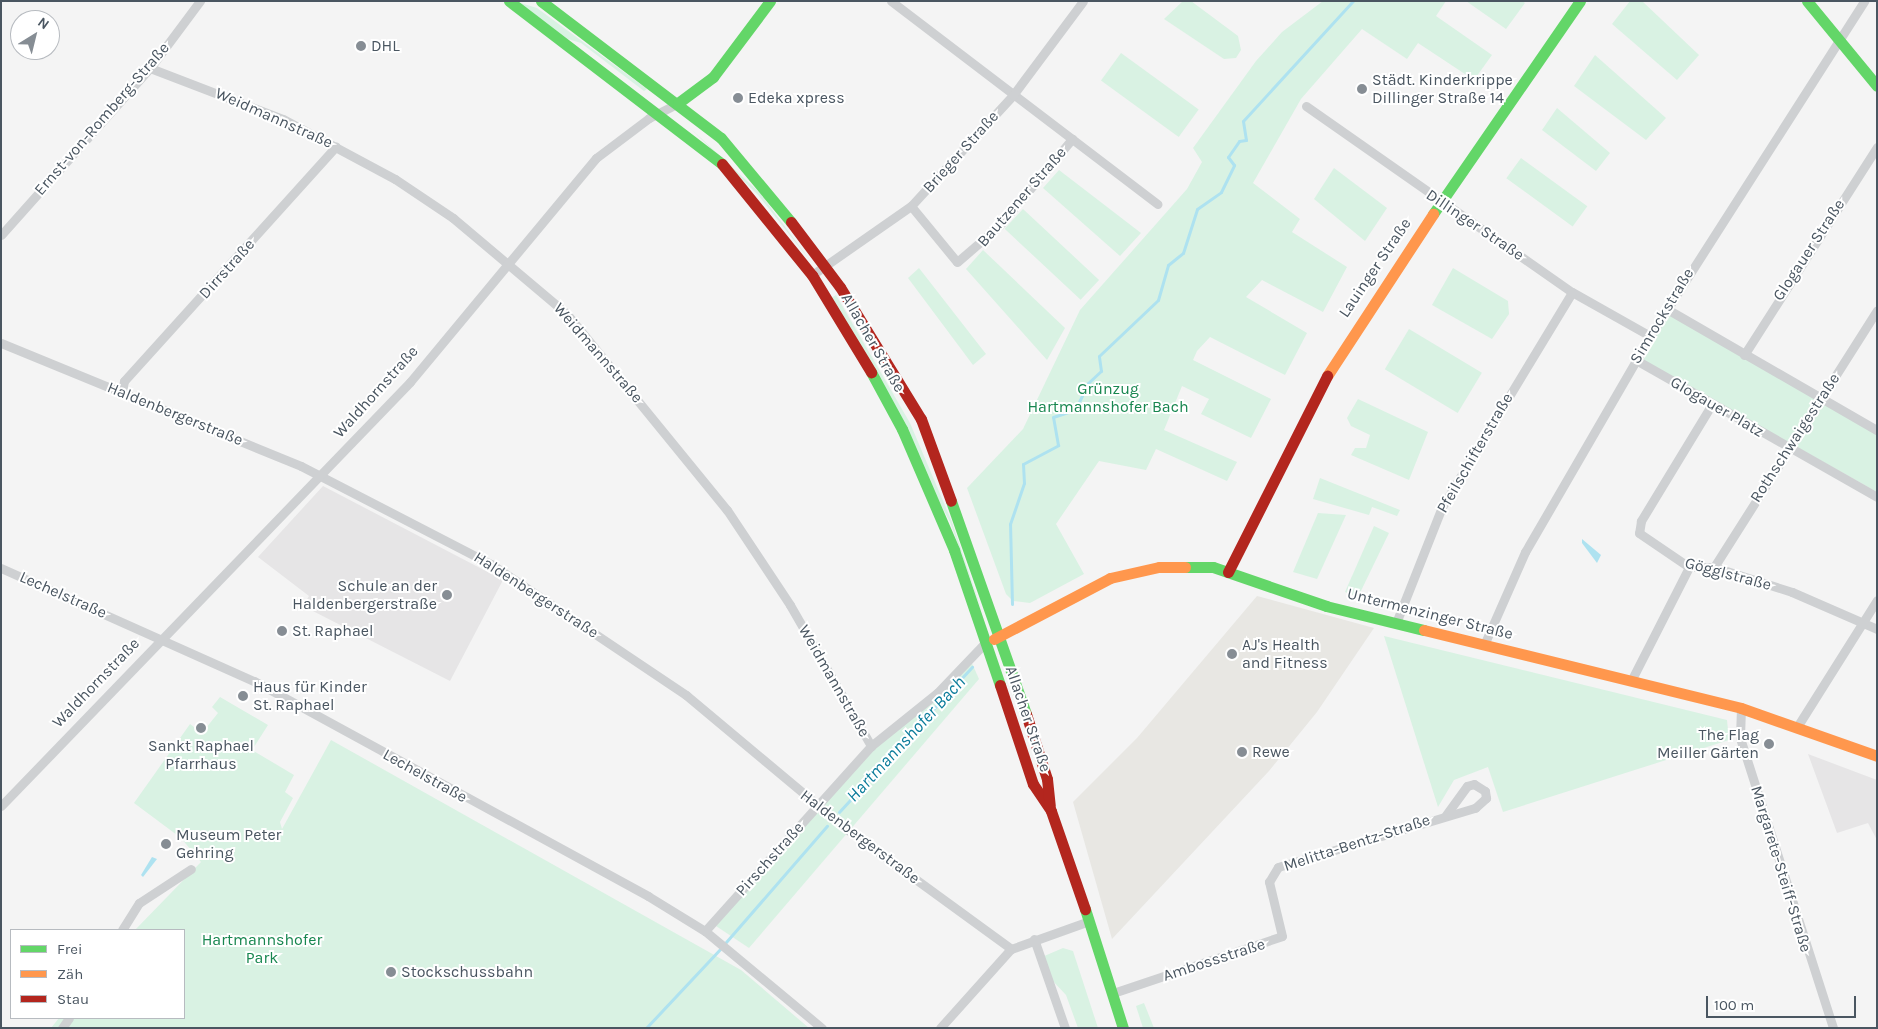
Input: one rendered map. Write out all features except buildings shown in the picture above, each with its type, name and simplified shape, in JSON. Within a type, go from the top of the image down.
[{"type":"main road","name":"Allacher Straße","points":[[509,1],[660,112],[719,160],[812,275],[902,429],[954,550],[1033,784],[1051,811]]},
{"type":"main road","name":"Allacher Straße","points":[[541,1],[678,104],[728,145],[825,265],[921,419],[1001,635],[1047,779],[1051,811],[1113,993],[1123,1028]]},
{"type":"main road","name":"Waldhornstraße","points":[[678,104],[713,77],[770,1]]},
{"type":"main road","name":"Lauinger Straße","points":[[1228,572],[1324,381],[1384,281],[1580,1]]},
{"type":"main road","points":[[1807,1],[1842,40],[1877,86]]},
{"type":"main road","name":"Untermenzinger Straße","points":[[985,644],[1124,574],[1194,565],[1228,572],[1314,602],[1741,708],[1877,756]]},
{"type":"street","name":"Ernst-von-Romberg-Straße","points":[[1,235],[150,68],[200,1]]},
{"type":"street","name":"Bautzener Straße","points":[[891,1],[1157,204]]},
{"type":"street","name":"Brieger Straße","points":[[812,275],[911,206],[1013,95],[1083,1]]},
{"type":"street","name":"Simrockstraße","points":[[1484,645],[1525,552],[1650,336],[1716,226],[1842,40],[1864,1]]},
{"type":"street","name":"Weidmannstraße","points":[[150,68],[266,111],[336,146],[453,218],[509,262],[567,314],[727,510],[790,605],[871,746]]},
{"type":"street","name":"Waldhornstraße","points":[[1,806],[410,382],[604,150],[660,112],[678,104]]},
{"type":"street","name":"Dillinger Straße","points":[[1306,106],[1440,202],[1572,292],[1650,336]]},
{"type":"street","name":"Bautzener Straße","points":[[911,206],[957,262],[999,226],[1072,139]]},
{"type":"street","name":"Dirrstraße","points":[[122,392],[124,381],[336,146]]},
{"type":"street","name":"Glogauer Straße","points":[[1744,355],[1877,148]]},
{"type":"street","name":"Pfeilschifterstraße","points":[[1396,623],[1442,507],[1572,292]]},
{"type":"street","points":[[1667,309],[1877,430]]},
{"type":"street","name":"Rothschwaigestraße","points":[[1714,567],[1787,447],[1877,310]]},
{"type":"street","name":"Haldenbergerstraße","points":[[1,343],[321,476],[431,531],[555,604],[686,696],[818,806],[1011,949]]},
{"type":"street","name":"Glogauer Platz","points":[[1636,360],[1877,497]]},
{"type":"street","name":"Gögglstraße","points":[[1712,404],[1641,521],[1639,533],[1689,567],[1714,567],[1863,622],[1877,629]]},
{"type":"street","points":[[1632,680],[1689,567]]},
{"type":"street","name":"Lechelstraße","points":[[1,568],[254,681],[705,930],[822,1028]]},
{"type":"street","points":[[1797,727],[1877,600]]},
{"type":"street","name":"Pirschstraße","points":[[705,930],[871,746],[937,693],[985,644]]},
{"type":"street","name":"Margarete-Steiff-Straße","points":[[1741,708],[1740,738],[1833,1028]]},
{"type":"street","name":"Melitta-Bentz-Straße","points":[[1276,904],[1269,882],[1278,867],[1446,815]]},
{"type":"street","points":[[123,929],[139,903],[191,869]]},
{"type":"street","name":"Ambossstraße","points":[[1113,993],[1279,938],[1284,930],[1276,904]]},
{"type":"street","points":[[940,1028],[1011,949],[1034,939],[1089,921]]},
{"type":"street","points":[[1034,939],[1065,1028]]},
{"type":"shaded area","points":[[323,486],[503,580],[450,681],[303,606],[309,596],[258,557]]},
{"type":"shaded area","points":[[1257,596],[1374,628],[1317,712],[1269,771],[1112,939],[1073,802],[1137,738]]},
{"type":"shaded area","points":[[1808,754],[1877,780],[1877,840],[1868,823],[1837,833]]},
{"type":"green space","points":[[514,1],[537,8],[647,89],[644,91],[581,43],[568,39]]},
{"type":"green space","points":[[1183,1],[1191,1],[1238,36],[1241,50],[1236,58],[1224,59],[1164,19]]},
{"type":"green space","name":"Grünzug Hartmannshofer Bach","points":[[1323,1],[1446,1],[1436,16],[1492,55],[1474,80],[1418,43],[1407,59],[1362,29],[1301,99],[1253,183],[1300,219],[1292,232],[1347,267],[1323,312],[1262,280],[1246,297],[1307,333],[1285,375],[1210,337],[1197,351],[1193,360],[1271,399],[1251,438],[1201,414],[1209,399],[1182,386],[1164,430],[1237,462],[1227,481],[1156,449],[1146,470],[1099,461],[1056,524],[1084,574],[1030,603],[1013,601],[1006,594],[967,488],[1023,429],[1080,310],[1187,189],[1202,162],[1193,148],[1256,61],[1282,32]]},
{"type":"green space","points":[[1466,1],[1522,1],[1525,3],[1506,29]]},
{"type":"green space","points":[[1630,1],[1642,1],[1699,55],[1677,80],[1612,24]]},
{"type":"green space","points":[[1121,53],[1199,109],[1179,137],[1101,81]]},
{"type":"green space","points":[[1595,55],[1666,118],[1646,140],[1574,86]]},
{"type":"green space","points":[[1557,108],[1610,153],[1596,171],[1542,130]]},
{"type":"green space","points":[[689,127],[760,193],[812,263],[758,195]]},
{"type":"green space","points":[[1521,158],[1587,206],[1573,226],[1506,178]]},
{"type":"green space","points":[[1334,168],[1387,208],[1365,241],[1314,199]]},
{"type":"green space","points":[[1059,170],[1141,233],[1120,256],[1043,188]]},
{"type":"green space","points":[[1023,209],[1099,280],[1081,300],[1005,229]]},
{"type":"green space","points":[[983,250],[1065,328],[1047,360],[966,269]]},
{"type":"green space","points":[[919,268],[986,354],[973,365],[908,278]]},
{"type":"green space","points":[[1453,268],[1508,301],[1509,314],[1492,339],[1432,305]]},
{"type":"green space","points":[[836,295],[910,423],[952,522],[986,623],[950,522],[831,298]]},
{"type":"green space","points":[[1669,312],[1877,433],[1877,492],[1640,359]]},
{"type":"green space","points":[[1409,329],[1482,373],[1458,413],[1385,369]]},
{"type":"green space","points":[[1358,399],[1428,432],[1409,480],[1351,455],[1355,448],[1366,448],[1370,435],[1351,426],[1347,418]]},
{"type":"green space","points":[[1320,478],[1400,510],[1397,516],[1372,507],[1369,515],[1313,499]]},
{"type":"green space","points":[[1318,513],[1346,515],[1317,579],[1293,572]]},
{"type":"green space","points":[[1374,526],[1389,533],[1358,597],[1345,592]]},
{"type":"green space","points":[[1384,636],[1727,720],[1729,740],[1503,812],[1488,767],[1454,780],[1438,807]]},
{"type":"green space","points":[[971,661],[979,679],[749,948],[716,926],[873,747]]},
{"type":"green space","name":"Hartmannshofer Park","points":[[220,697],[268,725],[252,750],[294,775],[285,792],[293,798],[280,822],[282,829],[331,740],[741,970],[809,1028],[51,1028],[58,1019],[185,1019],[185,929],[136,929],[201,862],[181,838],[134,803],[190,724],[202,733],[218,713],[212,707]]},
{"type":"green space","points":[[1063,948],[1073,951],[1098,1028],[1078,1028],[1066,995],[1051,979],[1042,957]]},
{"type":"green space","points":[[1144,1003],[1154,1028],[1143,1028],[1136,1006]]},
{"type":"water","points":[[1582,539],[1601,555],[1597,563],[1582,543]]},
{"type":"water","points":[[152,857],[157,859],[143,877],[141,875]]},
{"type":"waterway","name":"Hartmannshofer Bach","points":[[1012,604],[1010,524],[1024,483],[1023,464],[1058,445],[1053,417],[1075,410],[1088,383],[1101,371],[1099,356],[1158,300],[1168,265],[1183,253],[1197,209],[1221,192],[1234,165],[1228,157],[1239,141],[1246,140],[1243,121],[1353,1]]},
{"type":"waterway","name":"Hartmannshofer Bach","points":[[839,812],[972,667]]},
{"type":"waterway","name":"Hartmannshofer Bach","points":[[726,942],[827,826]]},
{"type":"waterway","name":"Hartmannshofer Bach","points":[[646,1028],[721,948]]},
{"type":"traffic: fast","points":[[509,1],[722,164]]},
{"type":"traffic: fast","points":[[541,1],[721,138],[791,222]]},
{"type":"traffic: fast","points":[[678,103],[713,77],[770,1]]},
{"type":"traffic: fast","points":[[1433,214],[1580,1]]},
{"type":"traffic: fast","points":[[1807,1],[1877,86]]},
{"type":"traffic: fast","points":[[871,372],[902,429],[954,550],[1000,685]]},
{"type":"traffic: fast","points":[[951,501],[1026,714]]},
{"type":"traffic: fast","points":[[1185,567],[1213,567],[1326,606],[1424,630]]},
{"type":"traffic: fast","points":[[1085,909],[1123,1028]]},
{"type":"traffic: slow","points":[[1327,376],[1433,214]]},
{"type":"traffic: slow","points":[[994,639],[1110,578],[1159,567],[1185,567]]},
{"type":"traffic: slow","points":[[1424,630],[1741,708],[1877,756]]},
{"type":"traffic: jam","points":[[722,164],[812,275],[871,372]]},
{"type":"traffic: jam","points":[[791,222],[840,287],[921,419],[951,501]]},
{"type":"traffic: jam","points":[[1228,572],[1327,376]]},
{"type":"traffic: jam","points":[[1000,685],[1033,784],[1051,811],[1085,909]]},
{"type":"traffic: jam","points":[[1026,714],[1047,779],[1050,806]]},
{"type":"place","name":"DHL","points":[[361,46]]},
{"type":"place","name":"Städt. Kinderkrippe Dillinger Straße 14","points":[[1362,89]]},
{"type":"place","name":"Edeka xpress","points":[[738,98]]},
{"type":"place","name":"Schule an der Haldenbergerstraße","points":[[447,595]]},
{"type":"place","name":"St. Raphael","points":[[282,631]]},
{"type":"place","name":"AJ's Health and Fitness","points":[[1232,654]]},
{"type":"place","name":"Haus für Kinder St. Raphael","points":[[243,696]]},
{"type":"place","name":"Sankt Raphael Pfarrhaus","points":[[201,728]]},
{"type":"place","name":"The Flag Meiller Gärten","points":[[1769,744]]},
{"type":"place","name":"Rewe","points":[[1242,752]]},
{"type":"place","name":"Museum Peter Gehring","points":[[166,844]]},
{"type":"place","name":"Stockschussbahn","points":[[391,972]]}]
